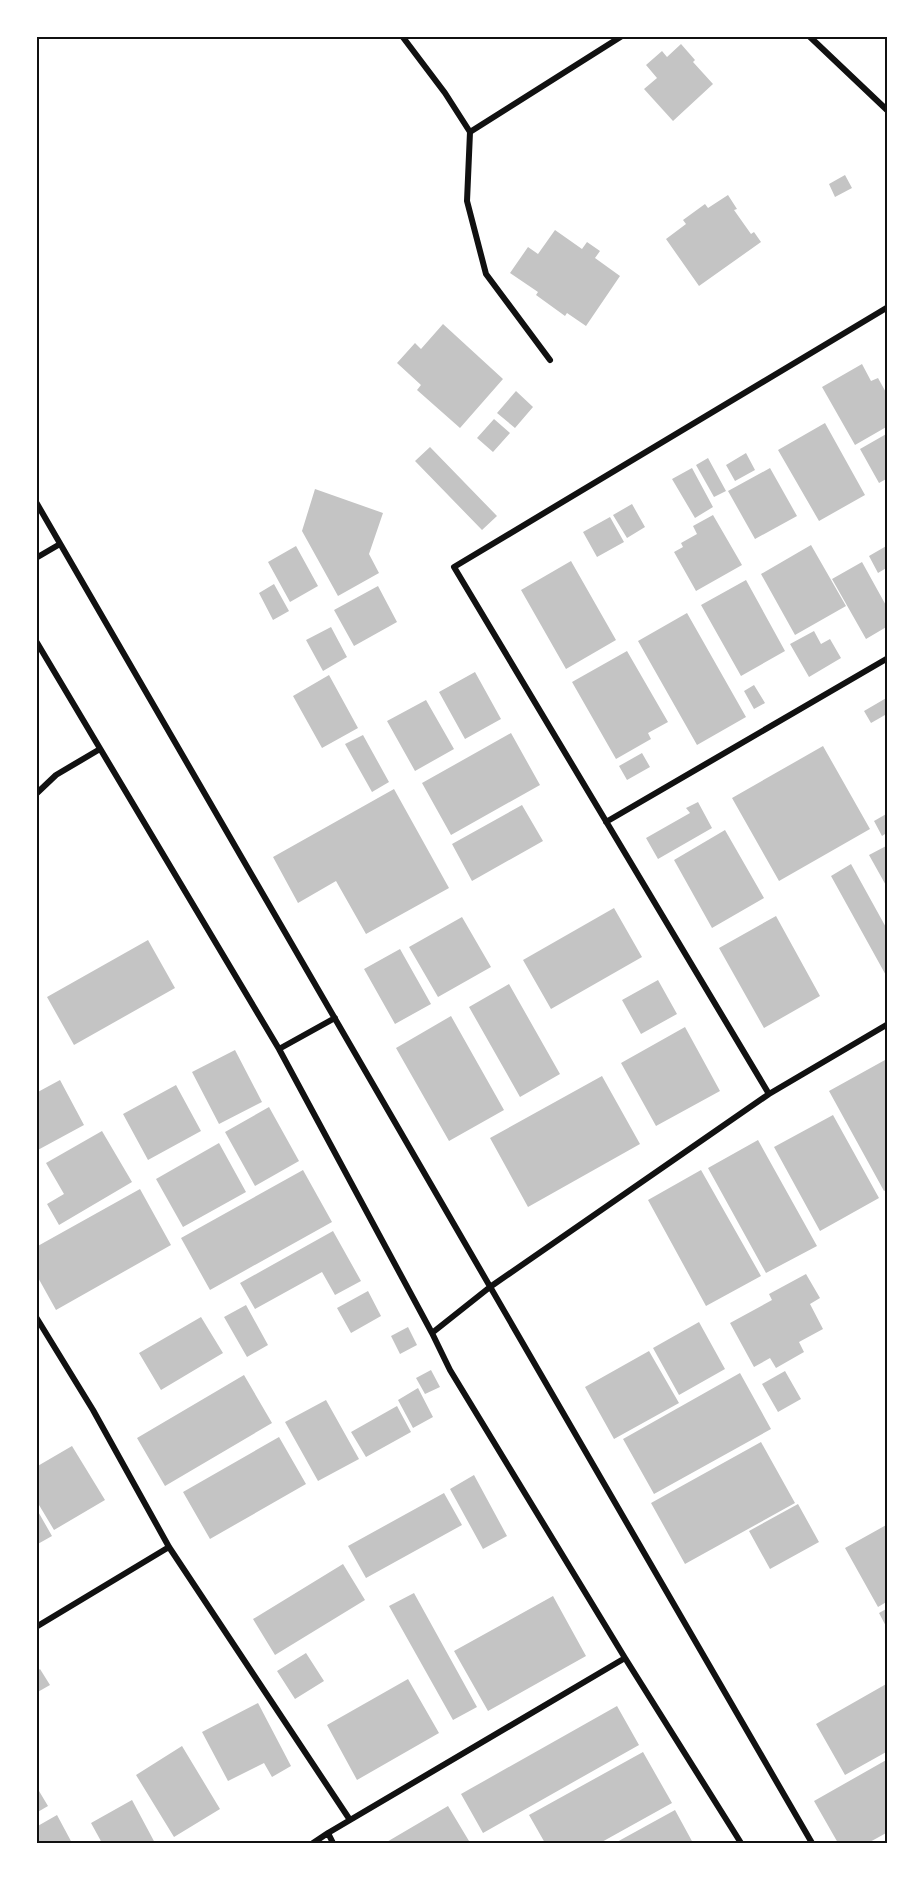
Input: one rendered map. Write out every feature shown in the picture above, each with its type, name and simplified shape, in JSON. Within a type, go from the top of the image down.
[{"type":"street","points":[[402,36],[445,93],[470,132],[467,201],[486,274],[550,360]]},
{"type":"street","points":[[470,132],[622,36]]},
{"type":"street","points":[[809,36],[888,111]]},
{"type":"street","points":[[769,1094],[454,567],[888,307]]},
{"type":"street","points":[[36,502],[812,1843]]},
{"type":"street","points":[[36,558],[60,544]]},
{"type":"street","points":[[36,641],[279,1049],[432,1332],[450,1370],[625,1659],[741,1843]]},
{"type":"street","points":[[606,822],[888,657]]},
{"type":"street","points":[[36,794],[56,775],[100,749]]},
{"type":"street","points":[[279,1049],[335,1018]]},
{"type":"street","points":[[432,1332],[490,1287],[769,1094],[888,1024]]},
{"type":"street","points":[[36,1317],[93,1410],[170,1547],[350,1820]]},
{"type":"street","points":[[36,1627],[170,1547]]},
{"type":"street","points":[[312,1843],[625,1659]]},
{"type":"street","points":[[328,1833],[333,1843]]},
{"type":"building","points":[[681,44],[695,60],[693,62],[713,84],[673,121],[644,89],[657,78],[646,65],[662,51],[667,57]]},
{"type":"building","points":[[845,175],[852,188],[835,197],[829,184]]},
{"type":"building","points":[[728,195],[737,209],[734,210],[751,234],[754,232],[761,242],[699,286],[666,239],[686,224],[683,220],[705,204],[708,208]]},
{"type":"building","points":[[555,230],[582,249],[587,242],[600,251],[595,258],[620,276],[586,326],[567,313],[565,316],[536,295],[538,292],[510,273],[528,247],[538,254]]},
{"type":"building","points":[[443,324],[503,379],[460,428],[417,390],[421,385],[397,363],[415,343],[421,349]]},
{"type":"building","points":[[862,364],[871,381],[878,378],[888,396],[888,426],[855,445],[822,387]]},
{"type":"building","points":[[516,391],[533,407],[515,428],[497,413]]},
{"type":"building","points":[[494,419],[510,433],[493,452],[477,438]]},
{"type":"building","points":[[825,423],[865,495],[819,521],[778,450]]},
{"type":"building","points":[[888,433],[888,478],[879,483],[860,449]]},
{"type":"building","points":[[430,447],[497,516],[482,530],[415,461]]},
{"type":"building","points":[[746,453],[755,470],[735,481],[726,465]]},
{"type":"building","points":[[708,458],[726,491],[714,497],[696,465]]},
{"type":"building","points":[[692,468],[713,507],[695,518],[672,479]]},
{"type":"building","points":[[770,468],[797,516],[755,539],[728,491]]},
{"type":"building","points":[[315,489],[383,513],[369,554],[379,573],[338,596],[302,531]]},
{"type":"building","points":[[632,504],[645,527],[627,538],[613,515]]},
{"type":"building","points":[[713,515],[742,565],[696,591],[674,552],[683,547],[681,543],[697,534],[693,526]]},
{"type":"building","points":[[610,517],[624,542],[597,557],[583,532]]},
{"type":"building","points":[[811,545],[846,606],[795,635],[761,574]]},
{"type":"building","points":[[888,545],[888,567],[878,573],[869,556]]},
{"type":"building","points":[[296,546],[318,586],[290,602],[268,562]]},
{"type":"building","points":[[571,561],[616,640],[566,669],[521,590]]},
{"type":"building","points":[[862,562],[888,609],[888,626],[866,639],[832,579]]},
{"type":"building","points":[[746,580],[785,651],[741,676],[701,605]]},
{"type":"building","points":[[274,584],[289,611],[273,620],[259,593]]},
{"type":"building","points":[[378,586],[397,622],[354,646],[334,610]]},
{"type":"building","points":[[687,613],[746,717],[697,745],[638,641]]},
{"type":"building","points":[[331,627],[347,657],[323,671],[306,640]]},
{"type":"building","points":[[814,631],[821,644],[830,639],[841,658],[809,677],[790,644]]},
{"type":"building","points":[[627,651],[668,722],[648,733],[651,739],[616,759],[572,682]]},
{"type":"building","points":[[475,672],[501,719],[465,739],[439,692]]},
{"type":"building","points":[[329,675],[358,728],[322,748],[293,696]]},
{"type":"building","points":[[754,685],[765,703],[754,709],[744,691]]},
{"type":"building","points":[[888,697],[888,721],[885,715],[871,723],[864,711]]},
{"type":"building","points":[[426,700],[454,749],[415,771],[387,721]]},
{"type":"building","points":[[511,733],[540,785],[451,835],[422,783]]},
{"type":"building","points":[[363,735],[389,782],[372,792],[345,744]]},
{"type":"building","points":[[823,746],[870,829],[779,881],[732,798]]},
{"type":"building","points":[[642,753],[650,767],[627,780],[619,766]]},
{"type":"building","points":[[394,789],[449,888],[366,934],[336,881],[298,903],[273,857]]},
{"type":"building","points":[[698,802],[712,828],[658,859],[646,838],[690,813],[686,808]]},
{"type":"building","points":[[522,805],[543,841],[472,881],[452,844]]},
{"type":"building","points":[[888,813],[888,832],[882,836],[874,821]]},
{"type":"building","points":[[725,830],[764,898],[712,928],[674,860]]},
{"type":"building","points":[[888,845],[888,889],[869,855]]},
{"type":"building","points":[[851,864],[888,931],[888,979],[831,876]]},
{"type":"building","points":[[614,908],[642,957],[551,1009],[523,960]]},
{"type":"building","points":[[776,916],[820,996],[764,1028],[719,948]]},
{"type":"building","points":[[462,917],[491,967],[438,997],[409,947]]},
{"type":"building","points":[[148,940],[175,988],[74,1045],[47,997]]},
{"type":"building","points":[[400,949],[431,1004],[395,1024],[364,969]]},
{"type":"building","points":[[658,980],[677,1014],[641,1034],[622,1000]]},
{"type":"building","points":[[509,984],[560,1074],[520,1097],[469,1007]]},
{"type":"building","points":[[451,1016],[504,1110],[449,1141],[396,1048]]},
{"type":"building","points":[[685,1027],[720,1091],[656,1126],[621,1063]]},
{"type":"building","points":[[235,1050],[262,1102],[219,1124],[192,1072]]},
{"type":"building","points":[[885,1060],[888,1065],[888,1189],[884,1191],[829,1091]]},
{"type":"building","points":[[602,1076],[640,1144],[528,1207],[490,1138]]},
{"type":"building","points":[[60,1080],[84,1125],[36,1151],[36,1093]]},
{"type":"building","points":[[176,1085],[201,1131],[148,1160],[123,1114]]},
{"type":"building","points":[[269,1107],[299,1161],[255,1186],[225,1132]]},
{"type":"building","points":[[833,1115],[879,1198],[820,1231],[774,1147]]},
{"type":"building","points":[[102,1131],[132,1182],[59,1225],[47,1204],[64,1194],[46,1163]]},
{"type":"building","points":[[758,1140],[817,1246],[766,1273],[708,1168]]},
{"type":"building","points":[[219,1143],[246,1192],[183,1227],[156,1179]]},
{"type":"building","points":[[303,1170],[332,1222],[210,1290],[181,1238]]},
{"type":"building","points":[[701,1170],[761,1276],[706,1306],[648,1200]]},
{"type":"building","points":[[140,1189],[171,1245],[56,1310],[36,1274],[36,1247]]},
{"type":"building","points":[[333,1231],[361,1281],[335,1295],[322,1272],[255,1309],[240,1283]]},
{"type":"building","points":[[806,1274],[820,1298],[810,1304],[823,1329],[799,1342],[804,1352],[776,1368],[770,1358],[754,1367],[730,1323],[772,1300],[769,1294]]},
{"type":"building","points":[[368,1291],[381,1316],[351,1333],[337,1308]]},
{"type":"building","points":[[246,1305],[268,1345],[247,1357],[224,1317]]},
{"type":"building","points":[[201,1317],[223,1353],[161,1390],[139,1353]]},
{"type":"building","points":[[699,1322],[725,1369],[679,1395],[653,1348]]},
{"type":"building","points":[[408,1327],[417,1345],[400,1354],[391,1336]]},
{"type":"building","points":[[649,1351],[679,1403],[614,1439],[585,1387]]},
{"type":"building","points":[[431,1370],[440,1387],[425,1394],[416,1378]]},
{"type":"building","points":[[785,1371],[801,1399],[778,1412],[762,1384]]},
{"type":"building","points":[[740,1373],[771,1429],[654,1494],[623,1439]]},
{"type":"building","points":[[244,1375],[272,1423],[165,1486],[137,1438]]},
{"type":"building","points":[[418,1388],[433,1417],[413,1428],[398,1400]]},
{"type":"building","points":[[326,1400],[359,1459],[318,1481],[285,1422]]},
{"type":"building","points":[[397,1406],[411,1432],[366,1457],[351,1432]]},
{"type":"building","points":[[279,1437],[306,1484],[210,1539],[183,1492]]},
{"type":"building","points":[[761,1442],[795,1503],[685,1564],[651,1503]]},
{"type":"building","points":[[72,1446],[105,1500],[54,1530],[36,1500],[36,1467]]},
{"type":"building","points":[[474,1475],[507,1536],[483,1549],[450,1489]]},
{"type":"building","points":[[444,1493],[462,1525],[366,1578],[348,1546]]},
{"type":"building","points":[[798,1504],[819,1542],[770,1569],[749,1531]]},
{"type":"building","points":[[36,1508],[52,1536],[36,1545]]},
{"type":"building","points":[[888,1524],[888,1601],[878,1607],[845,1548]]},
{"type":"building","points":[[343,1564],[365,1600],[275,1655],[253,1619]]},
{"type":"building","points":[[414,1593],[477,1707],[453,1720],[389,1606]]},
{"type":"building","points":[[553,1596],[586,1656],[488,1711],[454,1651]]},
{"type":"building","points":[[888,1608],[888,1630],[879,1613]]},
{"type":"building","points":[[306,1653],[324,1681],[295,1699],[277,1671]]},
{"type":"building","points":[[40,1669],[50,1685],[36,1693],[36,1672]]},
{"type":"building","points":[[408,1679],[439,1733],[357,1780],[327,1725]]},
{"type":"building","points":[[888,1683],[888,1751],[845,1775],[816,1724]]},
{"type":"building","points":[[258,1703],[291,1766],[272,1777],[264,1763],[228,1781],[202,1732]]},
{"type":"building","points":[[617,1706],[639,1745],[483,1833],[461,1794]]},
{"type":"building","points":[[182,1746],[220,1809],[174,1837],[136,1775]]},
{"type":"building","points":[[643,1752],[672,1803],[600,1843],[545,1843],[529,1815]]},
{"type":"building","points":[[888,1759],[888,1832],[868,1843],[838,1843],[814,1801]]},
{"type":"building","points":[[36,1786],[48,1806],[36,1813]]},
{"type":"building","points":[[132,1800],[155,1843],[102,1843],[91,1823]]},
{"type":"building","points":[[448,1806],[469,1841],[466,1843],[385,1843]]},
{"type":"building","points":[[675,1810],[693,1843],[615,1843]]},
{"type":"building","points":[[57,1815],[72,1843],[36,1843],[36,1827]]}]
